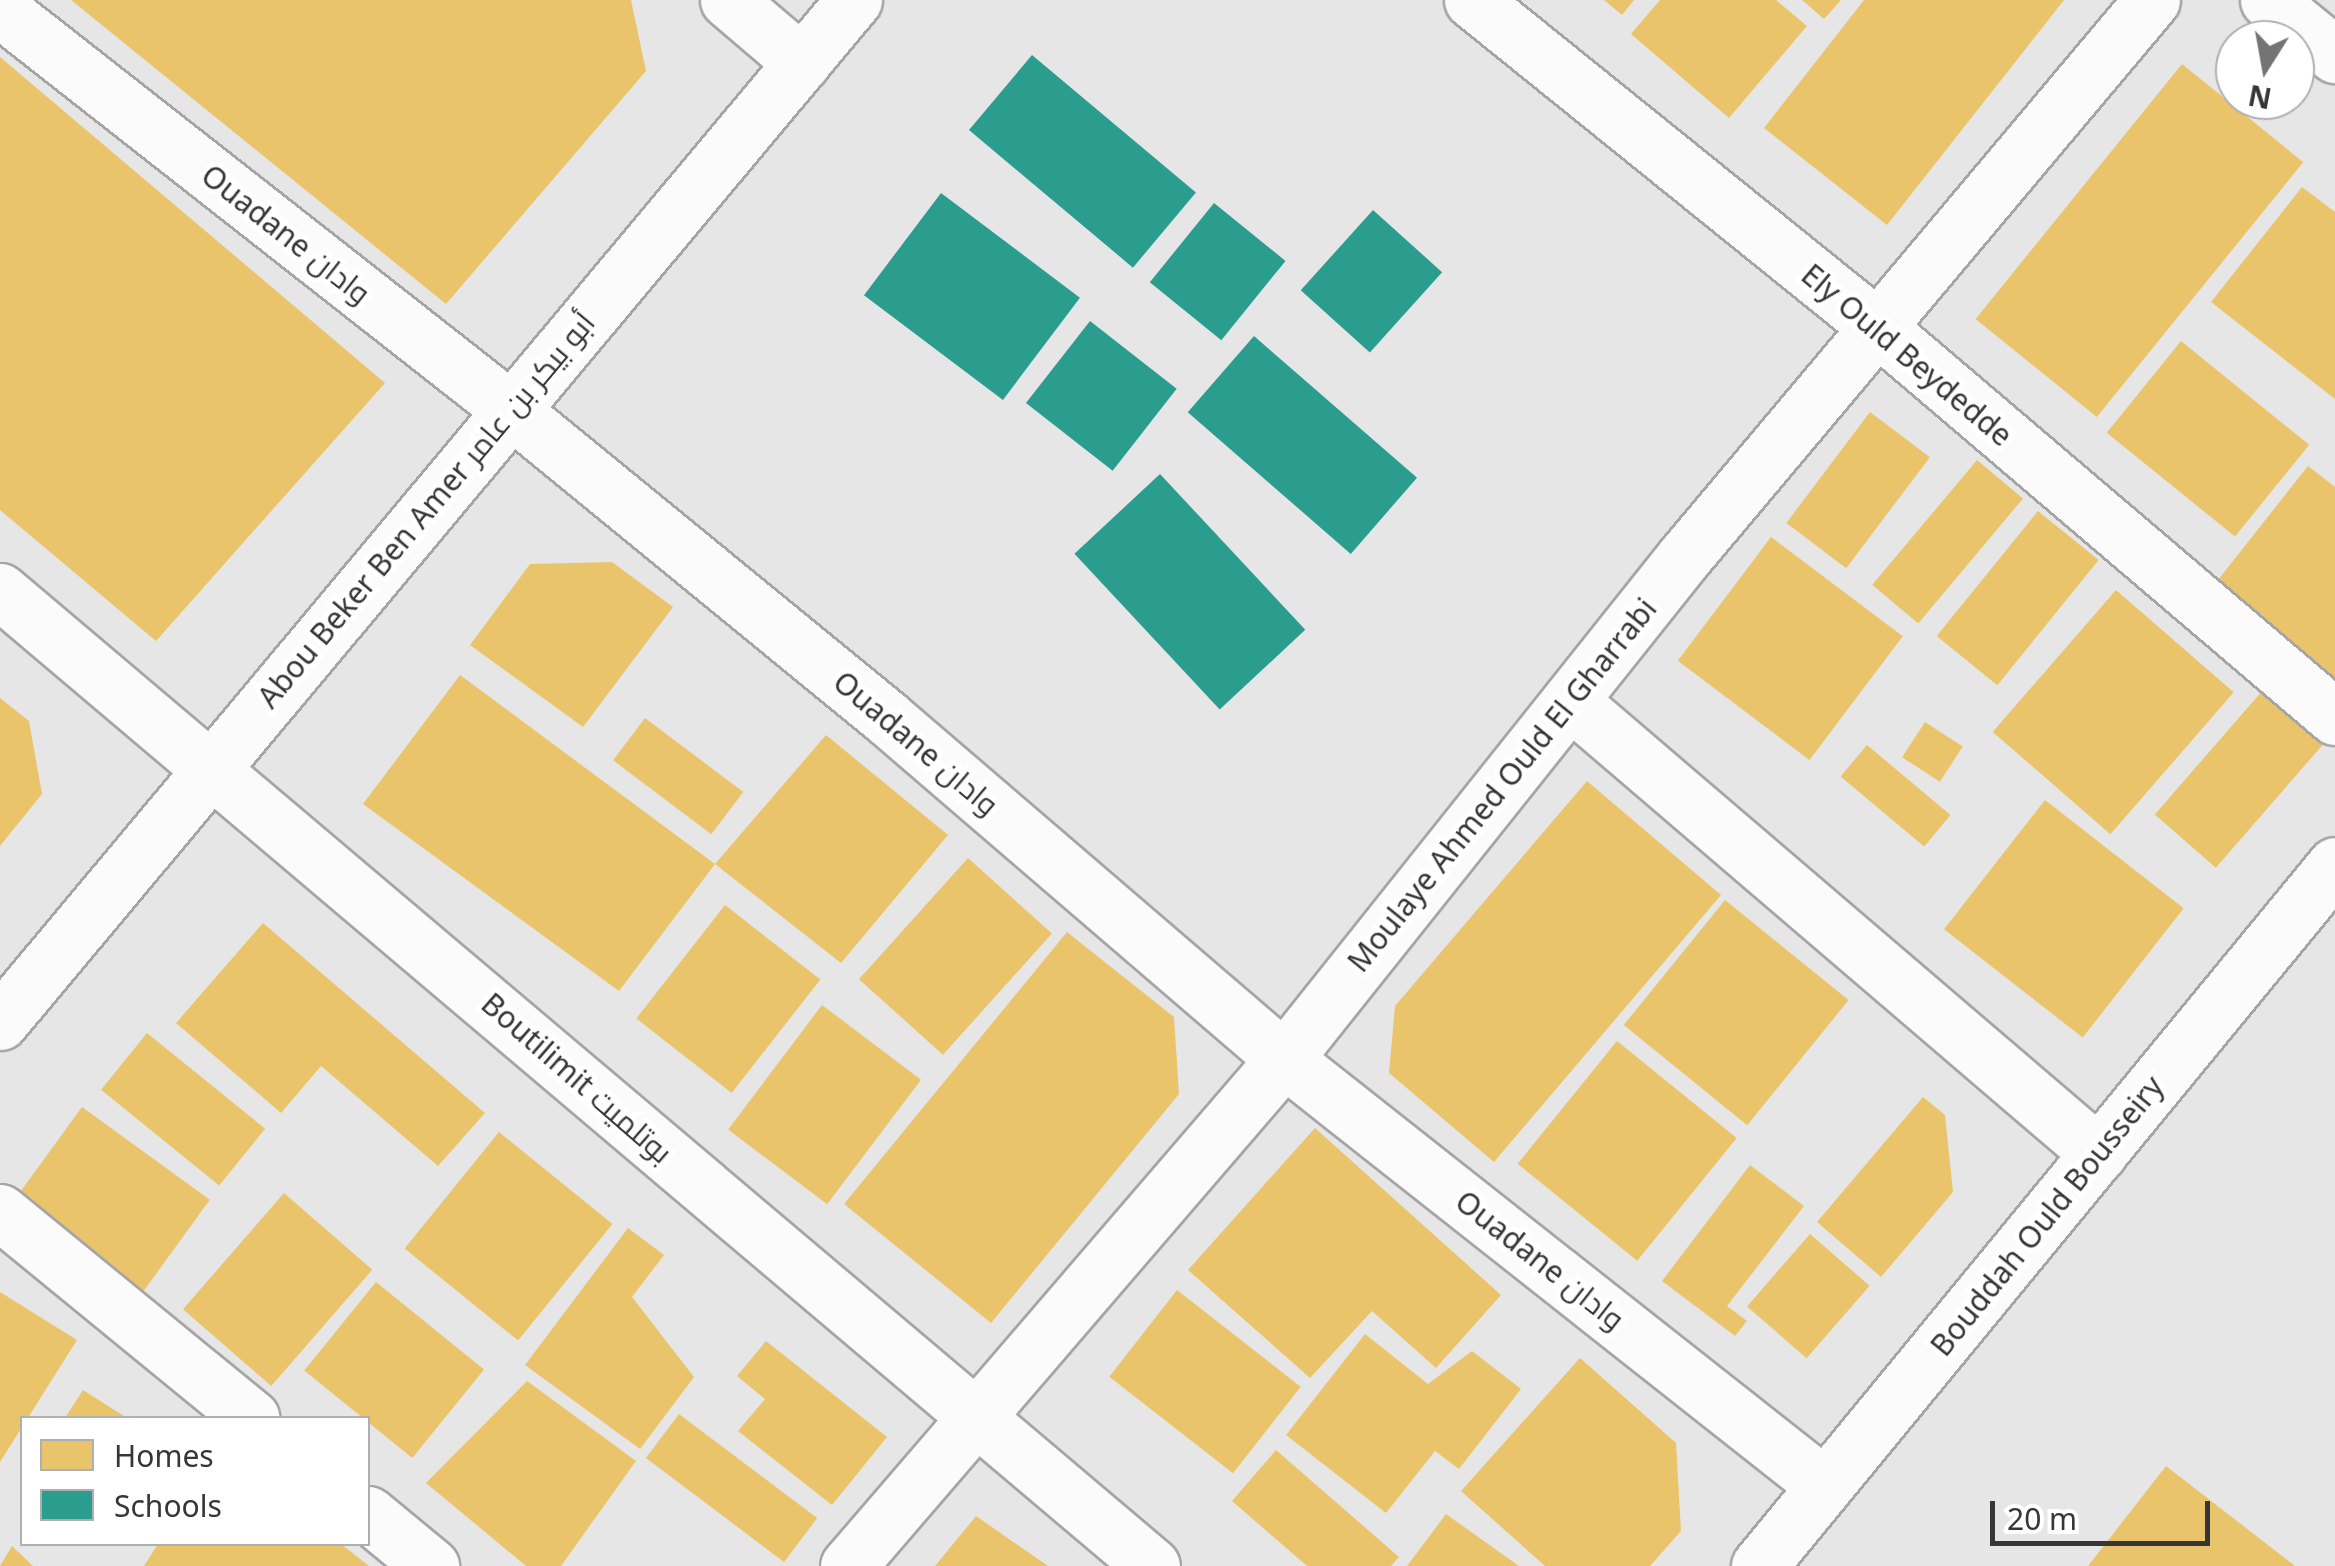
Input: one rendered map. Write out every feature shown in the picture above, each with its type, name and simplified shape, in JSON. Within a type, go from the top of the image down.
[{"type":"street","points":[[728,0],[802,63]]},
{"type":"street","name":"Abou Beker Ben Amer أبو بيكر بن عامر","points":[[0,1022],[211,764],[854,0]]},
{"type":"street","name":"Ely Ould Beydedde","points":[[1472,0],[1876,326],[2335,717]]},
{"type":"street","name":"Moulaye Ahmed Ould El Gharrabi","points":[[848,1566],[1284,1059],[1570,700],[1876,326],[2152,0]]},
{"type":"street","points":[[2268,0],[2335,55]]},
{"type":"street","name":"Ouadane وادان","points":[[0,9],[511,410],[886,717],[1284,1059],[1825,1486]]},
{"type":"street","name":"Boutilimit بوتلميت","points":[[0,591],[211,764],[976,1420],[1152,1566]]},
{"type":"street","points":[[1570,700],[2099,1154]]},
{"type":"street","name":"Bouddah Ould Bousseiry","points":[[1759,1566],[2335,865]]},
{"type":"street","points":[[0,1212],[250,1416]]},
{"type":"street","points":[[370,1516],[431,1566]]},
{"type":"building: Homes","points":[[71,0],[631,0],[646,71],[446,304]]},
{"type":"building: Homes","points":[[1604,0],[1634,0],[1622,15]]},
{"type":"building: Homes","points":[[1660,0],[1776,0],[1807,26],[1729,118],[1631,34]]},
{"type":"building: Homes","points":[[1802,0],[1841,0],[1824,19]]},
{"type":"building: Homes","points":[[1864,0],[2064,0],[1887,225],[1764,128]]},
{"type":"building: Homes","points":[[0,57],[385,383],[156,641],[0,510]]},
{"type":"building: Homes","points":[[2182,64],[2215,91],[2215,120],[2251,120],[2303,162],[2097,417],[1976,319]]},
{"type":"building: Homes","points":[[2302,187],[2335,212],[2335,399],[2211,302]]},
{"type":"building: Homes","points":[[2181,341],[2309,445],[2235,537],[2107,433]]},
{"type":"building: Homes","points":[[1870,412],[1930,457],[1846,568],[1786,523]]},
{"type":"building: Homes","points":[[1977,460],[2023,499],[1918,623],[1872,585]]},
{"type":"building: Homes","points":[[2308,466],[2335,487],[2335,679],[2214,585]]},
{"type":"building: Homes","points":[[2038,511],[2099,560],[1997,685],[1937,636]]},
{"type":"building: Homes","points":[[1771,537],[1903,636],[1809,760],[1678,661]]},
{"type":"building: Homes","points":[[612,562],[673,607],[583,727],[470,645],[530,564]]},
{"type":"building: Homes","points":[[2116,590],[2234,692],[2110,834],[1993,732]]},
{"type":"building: Homes","points":[[460,675],[715,864],[619,991],[363,804]]},
{"type":"building: Homes","points":[[2263,690],[2324,743],[2216,868],[2155,815]]},
{"type":"building: Homes","points":[[0,698],[29,721],[42,794],[0,846]]},
{"type":"building: Homes","points":[[645,718],[743,792],[711,834],[613,760]]},
{"type":"building: Homes","points":[[1925,722],[1963,747],[1940,782],[1902,757]]},
{"type":"building: Homes","points":[[826,735],[948,835],[841,963],[715,864]]},
{"type":"building: Homes","points":[[1867,745],[1950,815],[1924,846],[1841,776]]},
{"type":"building: Homes","points":[[1587,781],[1721,895],[1494,1162],[1389,1073],[1395,1006]]},
{"type":"building: Homes","points":[[2045,800],[2184,908],[2083,1038],[1944,929]]},
{"type":"building: Homes","points":[[968,858],[1052,934],[943,1055],[859,979]]},
{"type":"building: Homes","points":[[1725,900],[1849,1000],[1747,1125],[1624,1025]]},
{"type":"building: Homes","points":[[725,905],[820,979],[732,1093],[636,1018]]},
{"type":"building: Homes","points":[[263,923],[485,1113],[438,1166],[321,1066],[281,1113],[176,1023]]},
{"type":"building: Homes","points":[[1067,932],[1174,1017],[1179,1094],[991,1323],[844,1204]]},
{"type":"building: Homes","points":[[822,1005],[921,1080],[827,1204],[728,1130]]},
{"type":"building: Homes","points":[[147,1033],[265,1129],[219,1185],[101,1090]]},
{"type":"building: Homes","points":[[1617,1041],[1737,1138],[1637,1261],[1518,1164]]},
{"type":"building: Homes","points":[[1923,1097],[1945,1115],[1953,1192],[1881,1277],[1817,1222]]},
{"type":"building: Homes","points":[[82,1107],[210,1200],[132,1307],[4,1215]]},
{"type":"building: Homes","points":[[1315,1128],[1501,1295],[1436,1368],[1372,1311],[1310,1378],[1188,1270]]},
{"type":"building: Homes","points":[[499,1132],[612,1224],[518,1340],[405,1249]]},
{"type":"building: Homes","points":[[1750,1165],[1804,1206],[1727,1306],[1747,1321],[1735,1336],[1662,1281]]},
{"type":"building: Homes","points":[[284,1193],[372,1270],[271,1386],[183,1309]]},
{"type":"building: Homes","points":[[628,1228],[664,1255],[632,1297],[694,1377],[640,1449],[525,1365]]},
{"type":"building: Homes","points":[[1810,1234],[1870,1286],[1807,1358],[1747,1306]]},
{"type":"building: Homes","points":[[376,1282],[484,1369],[412,1458],[370,1424],[370,1416],[360,1416],[304,1371]]},
{"type":"building: Homes","points":[[1177,1290],[1301,1387],[1233,1473],[1109,1377]]},
{"type":"building: Homes","points":[[0,1292],[77,1340],[29,1416],[20,1416],[20,1430],[0,1462]]},
{"type":"building: Homes","points":[[1365,1334],[1428,1384],[1472,1351],[1521,1389],[1459,1469],[1435,1451],[1386,1513],[1286,1435]]},
{"type":"building: Homes","points":[[766,1341],[887,1437],[832,1505],[738,1431],[765,1399],[737,1376]]},
{"type":"building: Homes","points":[[1580,1358],[1676,1443],[1681,1531],[1650,1566],[1545,1566],[1461,1491]]},
{"type":"building: Homes","points":[[527,1381],[636,1461],[561,1566],[526,1566],[426,1483]]},
{"type":"building: Homes","points":[[83,1390],[124,1416],[66,1416]]},
{"type":"building: Homes","points":[[679,1414],[817,1518],[784,1562],[646,1458]]},
{"type":"building: Homes","points":[[1276,1450],[1399,1557],[1391,1566],[1307,1566],[1232,1501]]},
{"type":"building: Homes","points":[[2166,1466],[2295,1566],[2088,1566]]},
{"type":"building: Homes","points":[[1446,1514],[1519,1566],[1407,1566]]},
{"type":"building: Homes","points":[[976,1516],[1048,1566],[935,1566]]},
{"type":"building: Homes","points":[[12,1546],[33,1566],[0,1566]]},
{"type":"building: Homes","points":[[157,1546],[344,1546],[369,1566],[144,1566]]},
{"type":"building: Schools","points":[[1032,55],[1196,193],[1133,268],[969,130]]},
{"type":"building: Schools","points":[[941,193],[1080,298],[1003,400],[864,295]]},
{"type":"building: Schools","points":[[1214,203],[1285,261],[1221,340],[1150,282]]},
{"type":"building: Schools","points":[[1373,210],[1442,272],[1370,352],[1301,290]]},
{"type":"building: Schools","points":[[1090,321],[1177,389],[1113,471],[1026,403]]},
{"type":"building: Schools","points":[[1254,336],[1417,478],[1351,554],[1188,412]]},
{"type":"building: Schools","points":[[1160,474],[1305,630],[1220,710],[1074,554]]}]
